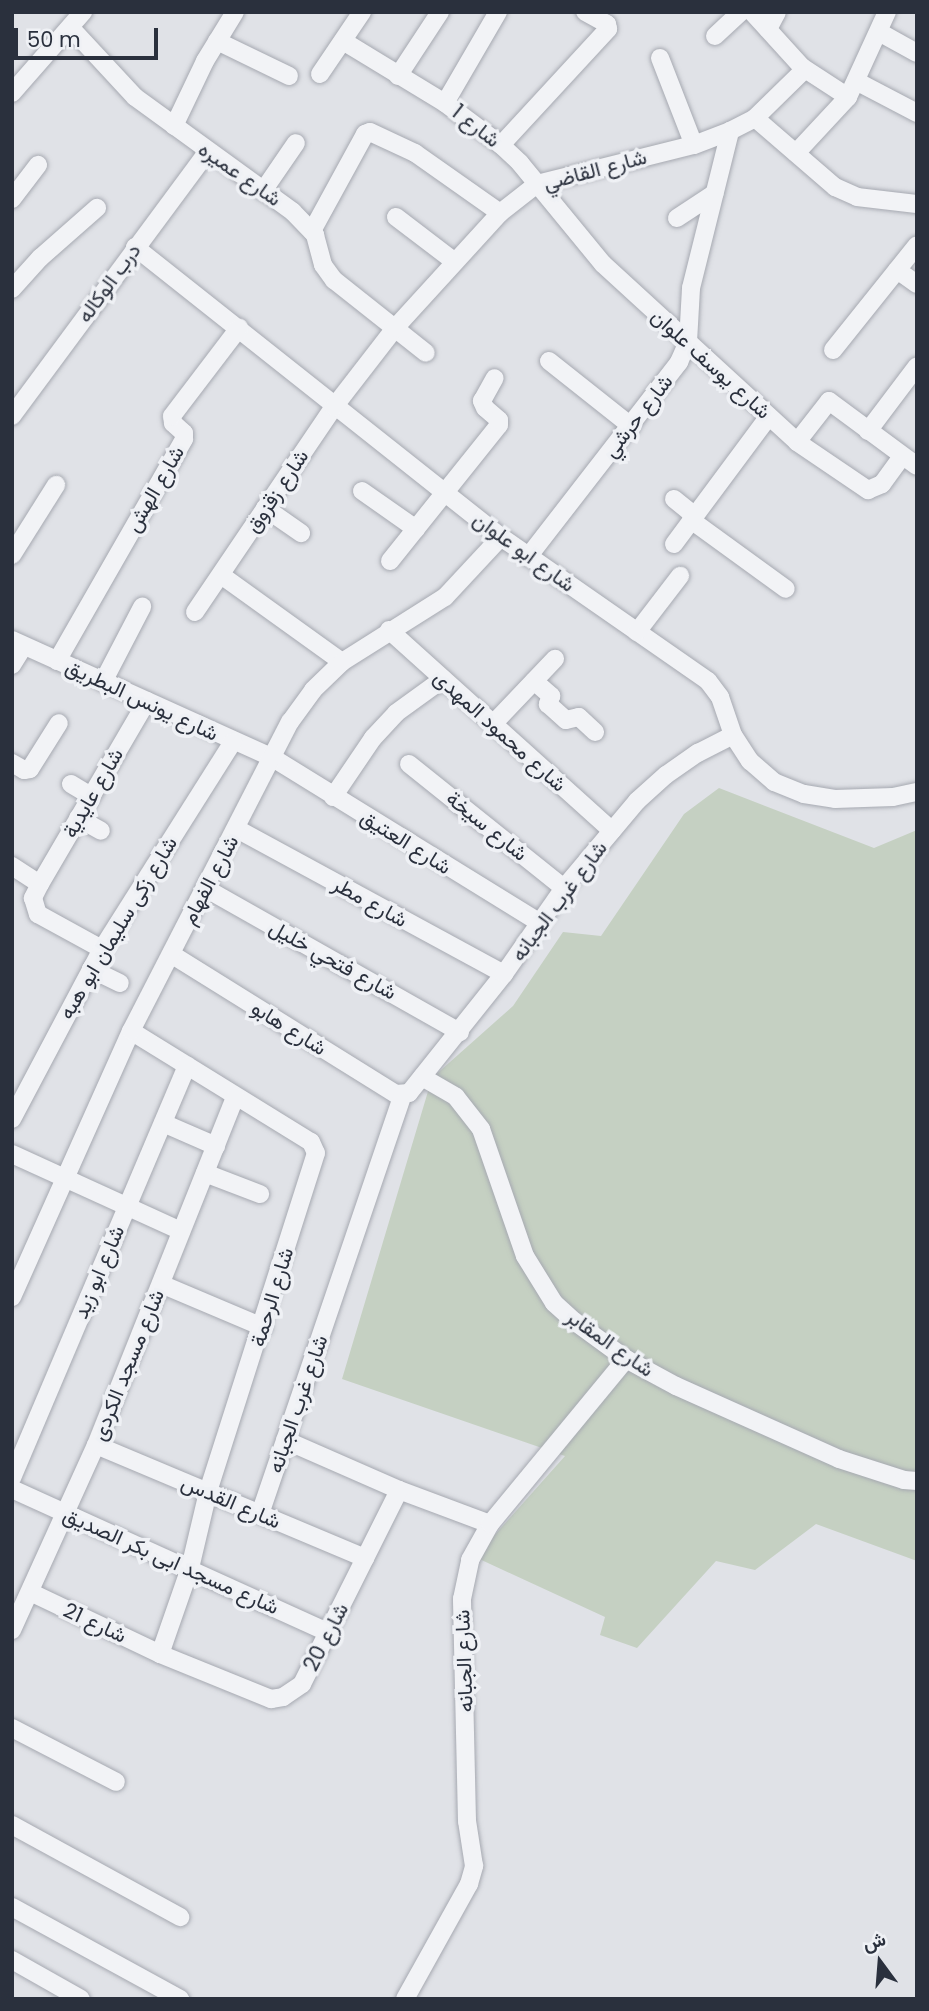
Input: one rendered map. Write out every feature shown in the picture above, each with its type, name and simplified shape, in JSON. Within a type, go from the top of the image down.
[{"type":"street","points":[[12,93],[83,12]]},
{"type":"street","points":[[174,127],[217,41],[235,12]]},
{"type":"street","points":[[320,74],[362,12]]},
{"type":"street","points":[[402,78],[440,12]]},
{"type":"street","points":[[501,145],[608,29],[607,24],[585,12]]},
{"type":"street","points":[[715,36],[741,12]]},
{"type":"street","points":[[752,12],[802,69],[917,113]]},
{"type":"street","points":[[768,29],[777,12]]},
{"type":"street","points":[[796,153],[852,89],[887,12]]},
{"type":"street","points":[[445,103],[492,14]]},
{"type":"street","name":"شارع عميره","points":[[71,28],[135,97],[293,212],[312,231],[328,273],[426,353]]},
{"type":"street","points":[[879,33],[917,53]]},
{"type":"street","points":[[217,41],[289,76]]},
{"type":"street","name":"شارع 1","points":[[343,41],[445,103],[501,145],[537,184]]},
{"type":"street","points":[[660,58],[694,145]]},
{"type":"street","name":"شارع القاضي","points":[[334,407],[395,328],[455,262],[500,213],[537,184],[694,145],[730,131],[755,118],[802,69]]},
{"type":"street","points":[[755,118],[835,187],[857,197],[917,204]]},
{"type":"street","name":"شارع حرشي","points":[[528,557],[679,362],[688,342],[691,288],[730,131]]},
{"type":"street","points":[[312,231],[365,134],[370,132],[415,153],[500,213]]},
{"type":"street","points":[[263,191],[296,143]]},
{"type":"street","name":"درب الوكاله","points":[[12,416],[208,152]]},
{"type":"street","points":[[12,199],[38,165]]},
{"type":"street","name":"شارع يوسف علوان","points":[[537,184],[603,264],[797,442],[868,490],[883,484],[909,461]]},
{"type":"street","points":[[677,218],[715,193]]},
{"type":"street","points":[[12,289],[40,258],[97,208]]},
{"type":"street","points":[[396,217],[455,262]]},
{"type":"street","points":[[833,350],[917,245]]},
{"type":"street","name":"شارع ابو علوان","points":[[135,247],[501,537],[708,681],[720,697],[733,735],[750,761],[774,782],[804,794],[835,799],[893,797],[917,792]]},
{"type":"street","points":[[897,270],[917,284]]},
{"type":"street","name":"شارع الهش","points":[[57,661],[184,439],[184,433],[173,423],[172,416],[239,328]]},
{"type":"street","points":[[549,361],[631,426]]},
{"type":"street","points":[[868,431],[917,366]]},
{"type":"street","points":[[390,561],[499,425],[499,420],[482,401],[495,378]]},
{"type":"street","points":[[797,442],[829,401],[909,461]]},
{"type":"street","name":"شارع زقزوق","points":[[195,612],[334,407]]},
{"type":"street","points":[[674,544],[769,416]]},
{"type":"street","points":[[12,555],[56,485]]},
{"type":"street","points":[[362,491],[416,530]]},
{"type":"street","points":[[674,499],[693,518],[786,589]]},
{"type":"street","points":[[265,508],[301,533]]},
{"type":"street","name":"شارع الفهام","points":[[12,1297],[131,1031],[290,722],[313,690],[342,662],[389,630],[411,621],[445,597],[501,537]]},
{"type":"street","points":[[221,575],[342,662]]},
{"type":"street","points":[[637,632],[680,576]]},
{"type":"street","points":[[103,682],[142,607]]},
{"type":"street","name":"شارع محمود المهدى","points":[[389,630],[612,831]]},
{"type":"street","points":[[12,665],[18,643]]},
{"type":"street","name":"شارع يونس البطريق","points":[[18,643],[273,758]]},
{"type":"street","points":[[493,724],[555,659]]},
{"type":"street","points":[[333,797],[373,737],[396,713],[443,679]]},
{"type":"street","points":[[534,681],[551,696],[549,705],[566,720],[579,717],[595,732]]},
{"type":"street","name":"شارع عايدية","points":[[40,884],[146,702]]},
{"type":"street","points":[[12,764],[24,770],[30,769],[59,723]]},
{"type":"street","name":"شارع غرب الجبانه","points":[[260,1514],[406,1094],[460,1032],[564,888],[612,831],[666,775],[733,735]]},
{"type":"street","name":"شارع زكى سليمان ابو هبه","points":[[12,1119],[102,949],[233,742]]},
{"type":"street","name":"شارع العتيق","points":[[273,758],[540,923]]},
{"type":"street","name":"شارع سيخة","points":[[409,764],[564,888]]},
{"type":"street","points":[[71,784],[91,796]]},
{"type":"street","points":[[78,818],[101,831]]},
{"type":"street","name":"شارع مطر","points":[[237,829],[504,974]]},
{"type":"street","points":[[12,866],[40,884],[33,898],[38,914],[102,949]]},
{"type":"street","name":"شارع فتحي خليل","points":[[205,888],[460,1032]]},
{"type":"street","name":"شارع هابو","points":[[171,954],[396,1094],[406,1094]]},
{"type":"street","points":[[91,969],[120,984]]},
{"type":"street","name":"شارع الرحمة","points":[[131,1031],[311,1142],[316,1153],[263,1327],[208,1492],[190,1568],[160,1654]]},
{"type":"street","name":"شارع ابو زيد","points":[[12,1478],[187,1066]]},
{"type":"street","name":"شارع المقابر","points":[[422,1077],[456,1097],[481,1129],[526,1256],[538,1280],[574,1321],[626,1359],[676,1386],[839,1459],[904,1480],[917,1481]]},
{"type":"street","name":"شارع مسجد الكردى","points":[[12,1630],[96,1445],[235,1097]]},
{"type":"street","points":[[163,1123],[216,1146]]},
{"type":"street","points":[[12,1154],[181,1231]]},
{"type":"street","points":[[205,1173],[260,1194]]},
{"type":"street","points":[[92,1240],[110,1248]]},
{"type":"street","points":[[160,1284],[263,1327]]},
{"type":"street","name":"شارع الجبانه","points":[[405,1999],[473,1872],[474,1852],[467,1821],[462,1599],[470,1560],[490,1524],[626,1359]]},
{"type":"street","points":[[285,1440],[399,1490],[490,1524]]},
{"type":"street","name":"شارع القدس","points":[[96,1445],[365,1558]]},
{"type":"street","name":"شارع مسجد ابى بكر الصديق","points":[[12,1489],[329,1633]]},
{"type":"street","name":"شارع 20","points":[[160,1654],[271,1699],[283,1697],[302,1684],[399,1490]]},
{"type":"street","name":"شارع 21","points":[[30,1592],[160,1654]]},
{"type":"street","points":[[12,1728],[116,1782]]},
{"type":"street","points":[[12,1825],[180,1917]]},
{"type":"street","points":[[12,1907],[180,1999]]},
{"type":"street","points":[[12,1960],[81,1999]]},
{"type":"green space","points":[[719,788],[874,848],[917,830],[917,1561],[816,1524],[755,1570],[716,1561],[637,1648],[600,1635],[605,1617],[475,1557],[565,1456],[342,1379],[432,1078],[513,1006],[563,932],[601,936],[684,814]]}]
